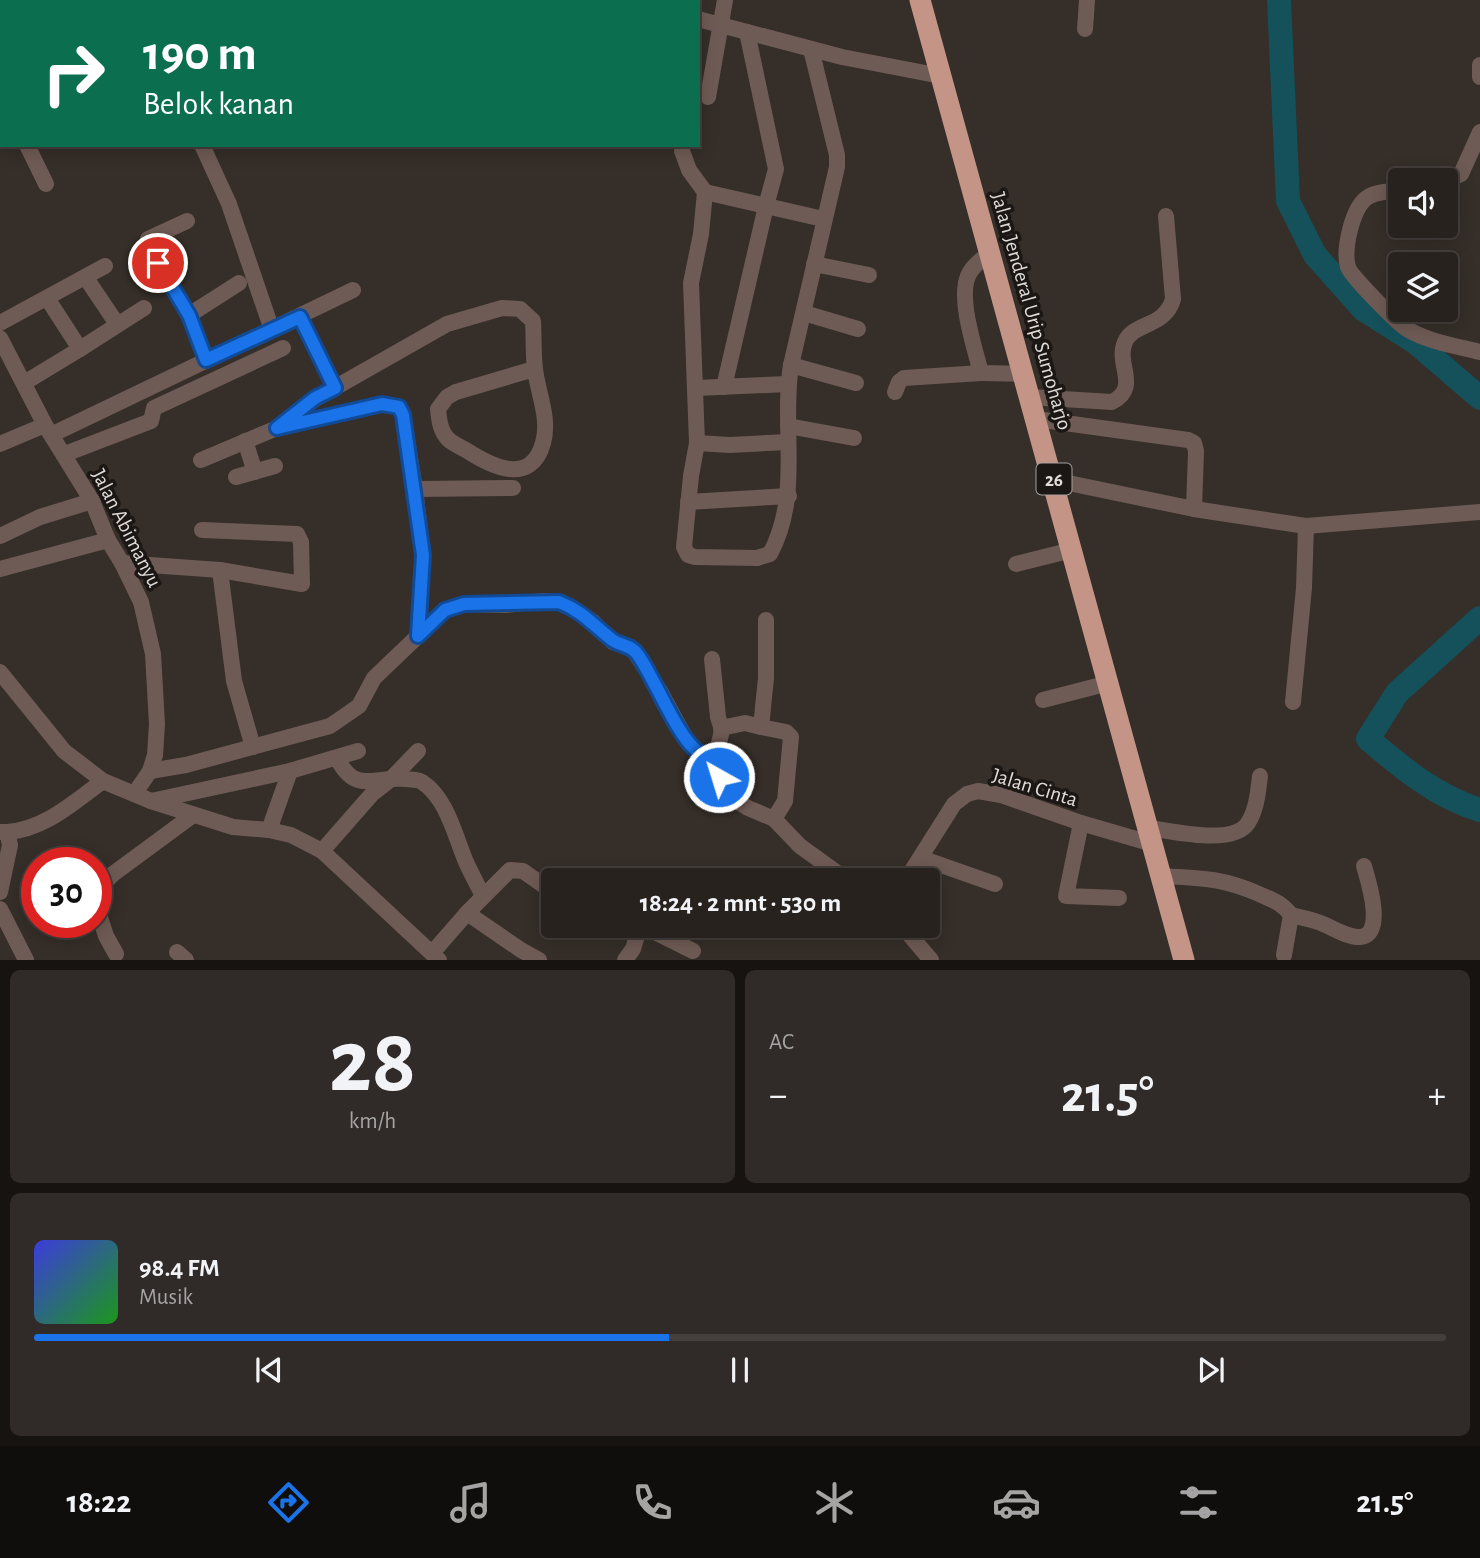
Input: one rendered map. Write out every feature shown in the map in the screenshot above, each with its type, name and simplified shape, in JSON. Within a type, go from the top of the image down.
[{"type":"highway","name":"Jalan Jenderal Urip Sumoharjo","points":[[919,0],[1054,480],[1184,960]]},
{"type":"street","points":[[708,97],[725,0]]},
{"type":"street","points":[[1085,29],[1087,0]]},
{"type":"street","points":[[700,20],[842,57],[941,76]]},
{"type":"street","points":[[724,387],[776,169],[747,32]]},
{"type":"street","points":[[705,192],[701,234],[691,283],[690,309],[698,443],[684,547],[688,555],[757,558],[769,554],[774,545],[789,496],[790,365],[835,177],[837,155],[811,49]]},
{"type":"street","points":[[1480,65],[1480,77]]},
{"type":"street","points":[[1458,175],[1461,174],[1480,132]]},
{"type":"street","points":[[28,147],[46,184]]},
{"type":"street","points":[[203,147],[229,204],[272,330]]},
{"type":"street","points":[[682,151],[689,170],[705,192],[823,219]]},
{"type":"street","points":[[1388,193],[1370,196],[1361,203],[1352,224],[1346,250],[1348,269],[1406,329],[1480,352]]},
{"type":"street","points":[[1030,397],[1112,402],[1121,398],[1126,390],[1123,346],[1127,337],[1164,316],[1170,310],[1173,299],[1166,216]]},
{"type":"street","points":[[187,221],[148,239],[147,243],[189,315],[206,360]]},
{"type":"street","points":[[981,373],[972,339],[965,293],[967,277],[975,265],[990,253]]},
{"type":"street","points":[[814,264],[869,275]]},
{"type":"street","points":[[0,323],[105,266]]},
{"type":"street","points":[[86,278],[117,324]]},
{"type":"street","points":[[189,315],[239,284]]},
{"type":"street","points":[[0,444],[49,429],[272,330],[353,290]]},
{"type":"street","points":[[47,298],[80,349]]},
{"type":"street","points":[[277,428],[315,398],[447,324],[502,308],[520,309],[533,321],[534,369],[546,423],[543,443],[537,457],[528,467],[512,470],[485,463],[447,438],[439,423],[438,409],[447,397],[456,392],[534,369]]},
{"type":"street","points":[[24,383],[144,309]]},
{"type":"street","points":[[804,313],[858,329]]},
{"type":"street","points":[[300,317],[335,388]]},
{"type":"street","name":"Jalan Abimanyu","points":[[0,338],[92,501],[108,540],[141,602],[153,654],[157,724],[155,755],[150,771],[135,793]]},
{"type":"street","points":[[65,454],[151,421],[154,408],[282,348]]},
{"type":"street","points":[[790,365],[856,383]]},
{"type":"street","points":[[895,392],[904,378],[981,373],[1024,374]]},
{"type":"street","points":[[696,388],[788,384]]},
{"type":"street","points":[[201,460],[277,428],[382,404],[399,407],[403,415],[423,555],[418,636]]},
{"type":"street","points":[[1036,419],[1188,439],[1194,443],[1196,451],[1194,509]]},
{"type":"street","points":[[698,443],[730,445],[788,434],[854,438]]},
{"type":"street","points":[[245,441],[255,472]]},
{"type":"street","points":[[236,478],[275,466]]},
{"type":"street","points":[[1054,480],[1194,509],[1306,526],[1480,512]]},
{"type":"street","points":[[415,489],[513,488]]},
{"type":"street","points":[[688,502],[789,496]]},
{"type":"street","points":[[0,536],[40,517],[92,501]]},
{"type":"street","points":[[1293,702],[1304,588],[1306,526]]},
{"type":"street","points":[[122,563],[220,570],[302,584],[301,542],[297,534],[202,530]]},
{"type":"street","points":[[0,569],[108,540]]},
{"type":"street","points":[[1016,564],[1072,550]]},
{"type":"street","points":[[220,570],[234,681],[253,747]]},
{"type":"street","points":[[150,771],[186,765],[330,726],[359,706],[374,678],[445,610],[464,604],[559,602],[593,622],[613,642],[632,648],[660,691],[686,739],[697,752],[715,761]]},
{"type":"street","points":[[761,727],[766,678],[766,620]]},
{"type":"street","points":[[712,659],[721,727],[715,761],[719,777],[731,797],[774,819],[800,846],[827,868]]},
{"type":"street","points":[[0,673],[64,751],[103,781],[151,801],[233,827],[291,835],[322,851],[435,956],[467,912],[502,876],[516,869],[541,884]]},
{"type":"street","points":[[1043,700],[1109,682]]},
{"type":"street","points":[[721,727],[745,723],[786,732],[791,737],[785,801],[774,819]]},
{"type":"street","points":[[151,801],[290,771],[358,751]]},
{"type":"street","points":[[322,851],[372,794],[418,751]]},
{"type":"street","points":[[337,758],[350,778],[358,781],[420,780],[432,791],[456,833],[466,863],[483,895]]},
{"type":"street","points":[[269,830],[290,771]]},
{"type":"street","name":"Jalan Cinta","points":[[914,868],[954,804],[978,790],[1001,795],[1081,823],[1151,836],[1224,836],[1240,832],[1247,824],[1254,810],[1260,776]]},
{"type":"street","points":[[0,892],[10,845],[3,832],[32,828],[46,822],[103,781]]},
{"type":"street","points":[[112,875],[193,815]]},
{"type":"street","points":[[1081,823],[1066,896],[1119,898]]},
{"type":"street","points":[[921,858],[995,884]]},
{"type":"street","points":[[1290,915],[1316,921],[1354,936],[1367,935],[1373,925],[1374,907],[1364,866]]},
{"type":"street","points":[[1161,876],[1232,882],[1283,904],[1290,915],[1284,955]]},
{"type":"street","points":[[0,909],[26,960]]},
{"type":"street","points":[[467,912],[539,960]]},
{"type":"street","points":[[107,938],[116,954]]},
{"type":"street","points":[[625,960],[637,938]]},
{"type":"street","points":[[666,938],[693,951]]},
{"type":"street","points":[[913,938],[932,960]]},
{"type":"waterway","points":[[1279,0],[1288,201],[1315,255],[1363,309],[1415,342],[1480,398]]},
{"type":"waterway","points":[[1480,618],[1397,693],[1368,739],[1407,771],[1435,789],[1480,810]]},
{"type":"route","points":[[158,263],[189,315],[206,360],[300,317],[335,388],[315,398],[277,428],[382,404],[399,407],[403,415],[415,489],[423,555],[418,636],[445,610],[464,604],[506,605],[542,601],[559,602],[569,606],[593,622],[613,642],[632,648],[638,654],[686,739],[697,752],[715,761],[719,777]]}]
